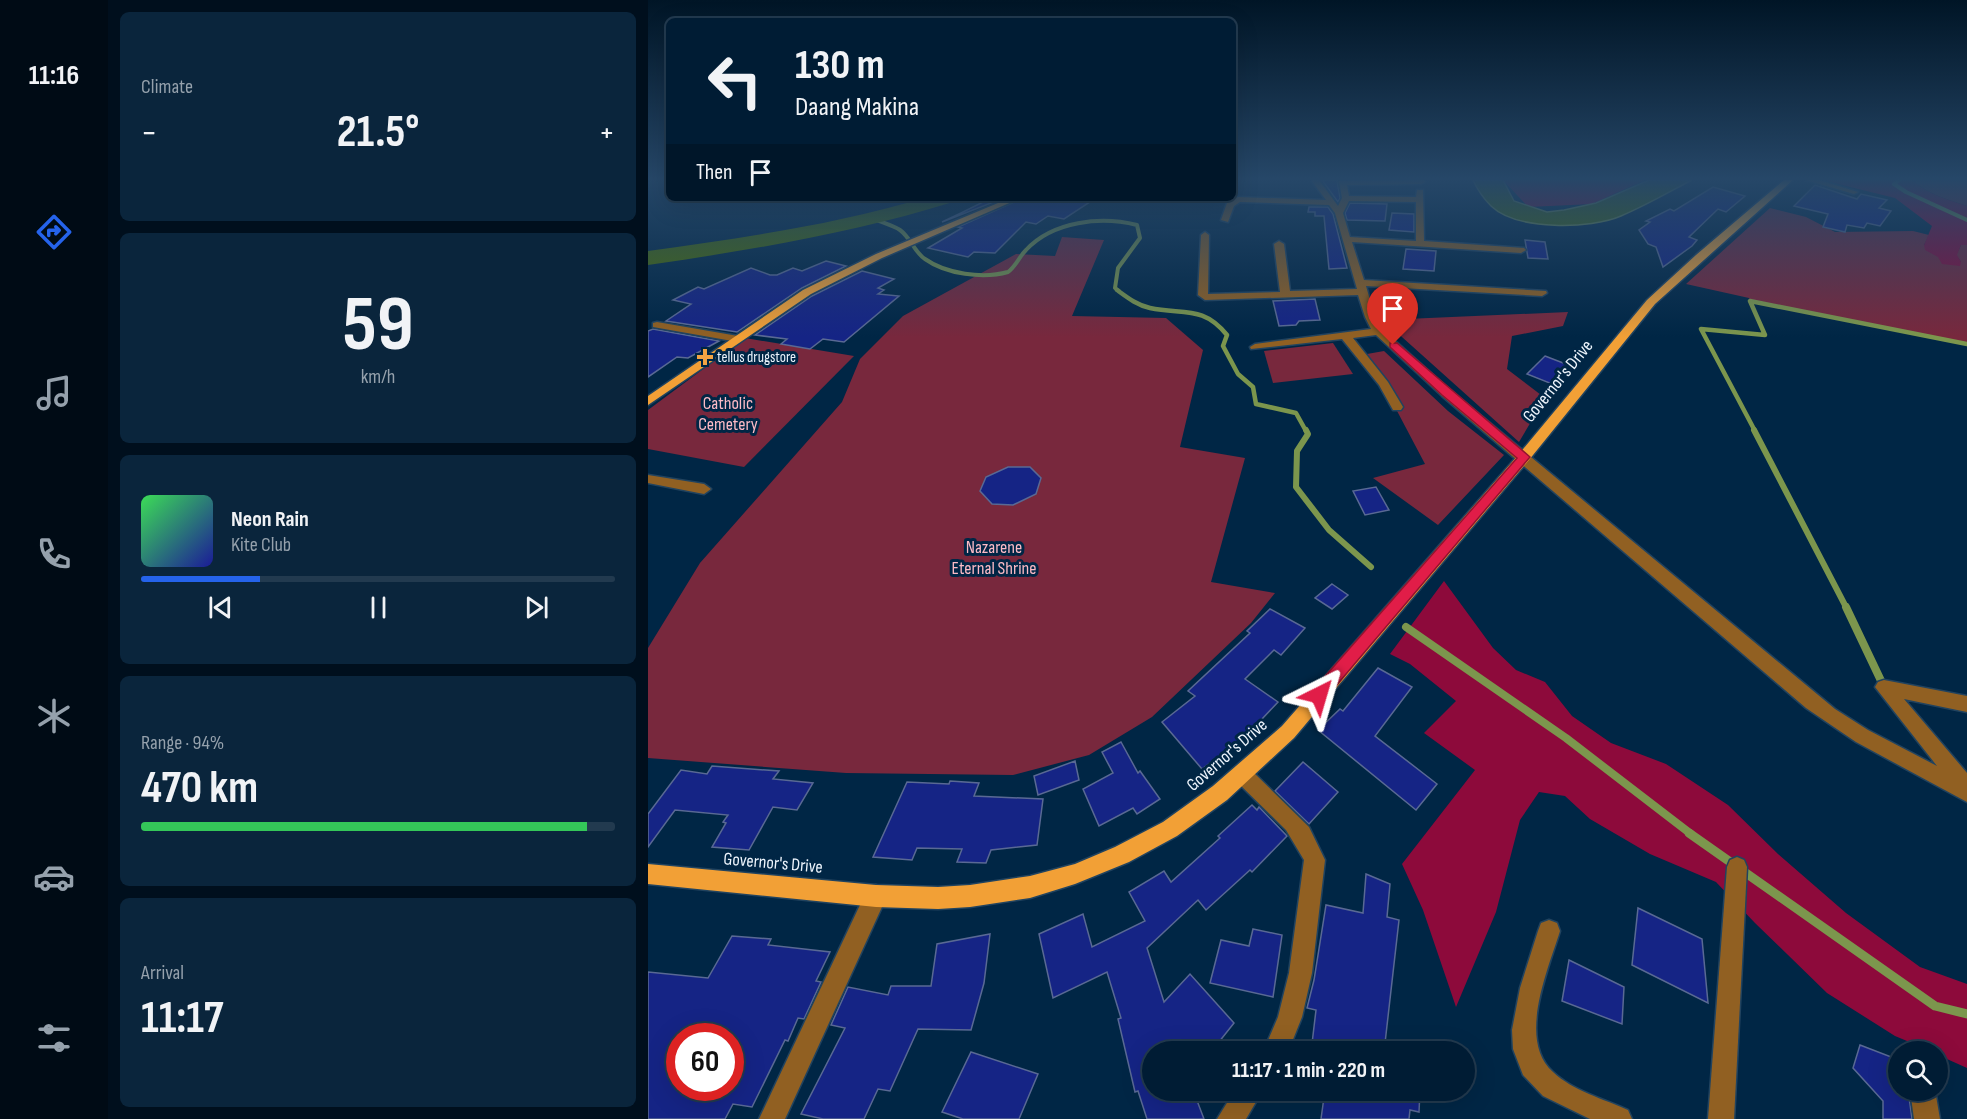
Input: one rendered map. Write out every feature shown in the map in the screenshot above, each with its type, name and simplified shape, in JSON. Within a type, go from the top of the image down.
[{"type":"main road","points":[[648,401],[807,292],[902,246],[937,232]]},
{"type":"main road","name":"Governor's Drive","points":[[648,874],[876,896],[938,898],[999,893],[1075,874],[1122,855],[1170,829],[1242,774],[1288,732],[1524,457],[1651,302],[1727,232]]},
{"type":"street","points":[[1345,232],[1370,317],[1378,331],[1446,393],[1737,637],[1783,680],[1861,736],[1937,774],[1967,793]]},
{"type":"street","points":[[1420,232],[1420,243]]},
{"type":"street","points":[[1205,235],[1203,295],[1205,297],[1285,294],[1362,287],[1542,292]]},
{"type":"street","points":[[1347,239],[1521,250]]},
{"type":"street","points":[[1279,244],[1285,294]]},
{"type":"street","points":[[657,325],[738,339]]},
{"type":"street","points":[[1255,347],[1378,331]]},
{"type":"street","points":[[1345,335],[1384,384],[1397,406]]},
{"type":"street","points":[[648,479],[704,489]]},
{"type":"street","points":[[1967,704],[1884,687],[1967,788]]},
{"type":"street","points":[[1242,774],[1306,840],[1315,858],[1310,912],[1298,984],[1282,1041]]},
{"type":"street","points":[[1721,1119],[1737,867]]},
{"type":"street","points":[[772,1119],[876,896]]},
{"type":"street","points":[[1549,932],[1525,1017],[1523,1034],[1526,1052],[1533,1068],[1542,1080],[1557,1090],[1619,1119]]},
{"type":"street","points":[[1230,1119],[1243,1101]]},
{"type":"street","points":[[1924,1101],[1927,1119]]},
{"type":"green space","points":[[1743,232],[1918,232],[1929,235],[1924,245],[1961,262],[1956,255],[1961,245],[1967,245],[1967,344],[1750,301],[1749,298],[1686,284]]},
{"type":"green space","name":"Nazarene Eternal Shrine","points":[[1062,237],[1104,240],[1072,316],[1166,318],[1203,350],[1180,447],[1245,458],[1211,582],[1275,593],[1251,623],[1152,717],[1089,755],[1013,775],[846,773],[648,758],[648,648],[700,563],[842,402],[860,359],[903,316],[1016,254],[1055,256]]},
{"type":"green space","points":[[1568,312],[1563,326],[1512,336],[1507,369],[1545,398],[1519,442],[1383,320]]},
{"type":"green space","name":"Catholic Cemetery","points":[[745,338],[854,356],[744,467],[648,449],[648,410]]},
{"type":"green space","points":[[1333,343],[1353,374],[1273,383],[1264,351]]},
{"type":"green space","points":[[1384,351],[1448,411],[1504,455],[1438,525],[1373,478],[1425,464],[1367,354]]},
{"type":"shaded area","points":[[1929,232],[1967,232],[1967,245],[1961,245],[1957,255],[1961,262],[1960,266],[1942,264],[1938,257],[1925,250],[1924,245]]},
{"type":"shaded area","points":[[1444,581],[1493,648],[1516,670],[1545,682],[1572,716],[1611,743],[1666,764],[1728,805],[1778,854],[1846,913],[1920,967],[1967,984],[1967,1068],[1948,1059],[1948,1041],[1907,1041],[1895,1036],[1827,993],[1716,882],[1650,854],[1590,819],[1565,796],[1539,792],[1520,820],[1496,912],[1456,1007],[1423,910],[1402,864],[1475,770],[1424,733],[1456,701],[1410,664],[1390,654]]},
{"type":"building","points":[[955,232],[1016,232],[995,253],[974,252],[968,257],[928,248]]},
{"type":"building","points":[[1326,232],[1338,232],[1347,268],[1329,269]]},
{"type":"building","points":[[1640,232],[1694,232],[1689,237],[1697,240],[1663,267],[1656,247],[1648,244]]},
{"type":"building","points":[[1525,240],[1545,242],[1548,259],[1528,258]]},
{"type":"building","points":[[1406,249],[1436,251],[1434,271],[1403,269]]},
{"type":"building","points":[[826,261],[846,266],[802,288],[737,332],[666,321],[691,304],[673,300],[698,287],[704,289],[751,268],[770,275],[777,275],[793,268],[802,271]]},
{"type":"building","points":[[862,271],[894,279],[878,288],[884,290],[878,294],[899,296],[844,342],[823,339],[810,349],[781,344],[787,339],[755,335],[812,296]]},
{"type":"building","points":[[1315,299],[1320,320],[1299,321],[1296,325],[1279,326],[1273,301]]},
{"type":"building","points":[[653,329],[719,341],[688,358],[677,357],[648,377],[648,331]]},
{"type":"building","points":[[1545,356],[1571,366],[1552,384],[1527,374]]},
{"type":"building","points":[[1008,467],[1030,467],[1041,478],[1036,494],[1013,505],[992,504],[980,491],[986,477]]},
{"type":"building","points":[[1376,487],[1389,510],[1365,515],[1353,491]]},
{"type":"building","points":[[1332,584],[1348,595],[1332,609],[1315,598]]},
{"type":"building","points":[[1270,609],[1305,628],[1281,655],[1274,650],[1245,679],[1278,702],[1245,737],[1202,769],[1162,722],[1195,696],[1188,691],[1250,633],[1247,631]]},
{"type":"building","points":[[1378,668],[1412,687],[1375,736],[1437,784],[1416,810],[1318,730],[1340,709],[1343,711]]},
{"type":"building","points":[[1121,742],[1138,773],[1140,771],[1160,799],[1137,814],[1133,808],[1099,826],[1083,789],[1113,773],[1102,752]]},
{"type":"building","points":[[1075,761],[1079,780],[1038,795],[1034,776]]},
{"type":"building","points":[[1303,762],[1338,792],[1309,824],[1275,791]]},
{"type":"building","points":[[712,766],[779,771],[773,779],[813,783],[797,810],[773,807],[749,850],[712,847],[728,815],[675,810],[648,847],[648,814],[681,770],[707,774]]},
{"type":"building","points":[[950,781],[979,783],[974,796],[1043,799],[1037,845],[991,850],[986,863],[957,862],[962,849],[917,848],[912,860],[873,857],[907,782],[949,784]]},
{"type":"building","points":[[1252,805],[1257,810],[1259,807],[1287,836],[1252,872],[1250,870],[1206,910],[1198,900],[1147,948],[1164,1002],[1190,974],[1234,1023],[1220,1041],[1142,1041],[1142,1101],[1197,1101],[1204,1119],[1147,1119],[1138,1091],[1135,1092],[1118,1019],[1121,1018],[1107,972],[1053,998],[1039,934],[1083,914],[1092,947],[1145,921],[1129,892],[1164,871],[1171,882],[1220,838],[1218,836]]},
{"type":"building","points":[[1366,874],[1390,884],[1387,917],[1399,920],[1385,1041],[1312,1041],[1316,1010],[1307,1008],[1314,980],[1326,905],[1363,913]]},
{"type":"building","points":[[1638,908],[1702,939],[1708,1003],[1632,965]]},
{"type":"building","points":[[1253,929],[1282,935],[1273,997],[1210,983],[1221,940],[1249,946]]},
{"type":"building","points":[[990,934],[984,983],[971,1030],[918,1029],[890,1091],[878,1089],[864,1119],[823,1119],[801,1114],[845,1028],[831,1025],[848,987],[888,995],[891,986],[931,986],[937,944]]},
{"type":"building","points":[[732,936],[771,939],[768,945],[830,952],[816,981],[821,982],[804,1019],[798,1018],[788,1041],[785,1040],[752,1107],[733,1104],[725,1119],[648,1119],[648,972],[708,978]]},
{"type":"building","points":[[1569,960],[1624,987],[1622,1024],[1562,1001]]},
{"type":"building","points":[[1860,1045],[1888,1056],[1888,1101],[1910,1101],[1912,1119],[1883,1119],[1883,1101],[1853,1068]]},
{"type":"building","points":[[971,1052],[1038,1074],[1019,1119],[963,1119],[942,1112]]},
{"type":"building","points":[[1323,1101],[1420,1101],[1419,1112],[1410,1110],[1409,1119],[1321,1119]]},
{"type":"waterway","points":[[648,258],[808,232]]},
{"type":"waterway","points":[[902,232],[921,256],[934,264],[954,272],[976,275],[1008,272],[1026,250],[1037,240],[1052,232]]},
{"type":"waterway","points":[[1119,291],[1115,288],[1118,268],[1140,238],[1139,232]]},
{"type":"waterway","points":[[1117,290],[1145,307],[1192,313],[1209,319],[1227,335],[1223,346],[1238,374],[1253,387],[1256,404],[1296,413],[1306,431]]},
{"type":"waterway","points":[[1755,431],[1701,329],[1765,335],[1750,301],[1967,344]]},
{"type":"waterway","points":[[1306,430],[1308,434],[1297,451],[1296,487],[1329,530],[1371,567]]},
{"type":"waterway","points":[[1754,430],[1846,608]]},
{"type":"waterway","points":[[1846,608],[1884,687]]},
{"type":"waterway","points":[[1406,627],[1566,738],[1691,834]]},
{"type":"waterway","points":[[1689,833],[1935,1006],[1967,1014]]},
{"type":"place","name":"tellus drugstore","points":[[705,357]]},
{"type":"route","points":[[1319,695],[1524,457],[1446,393],[1393,345]]}]
